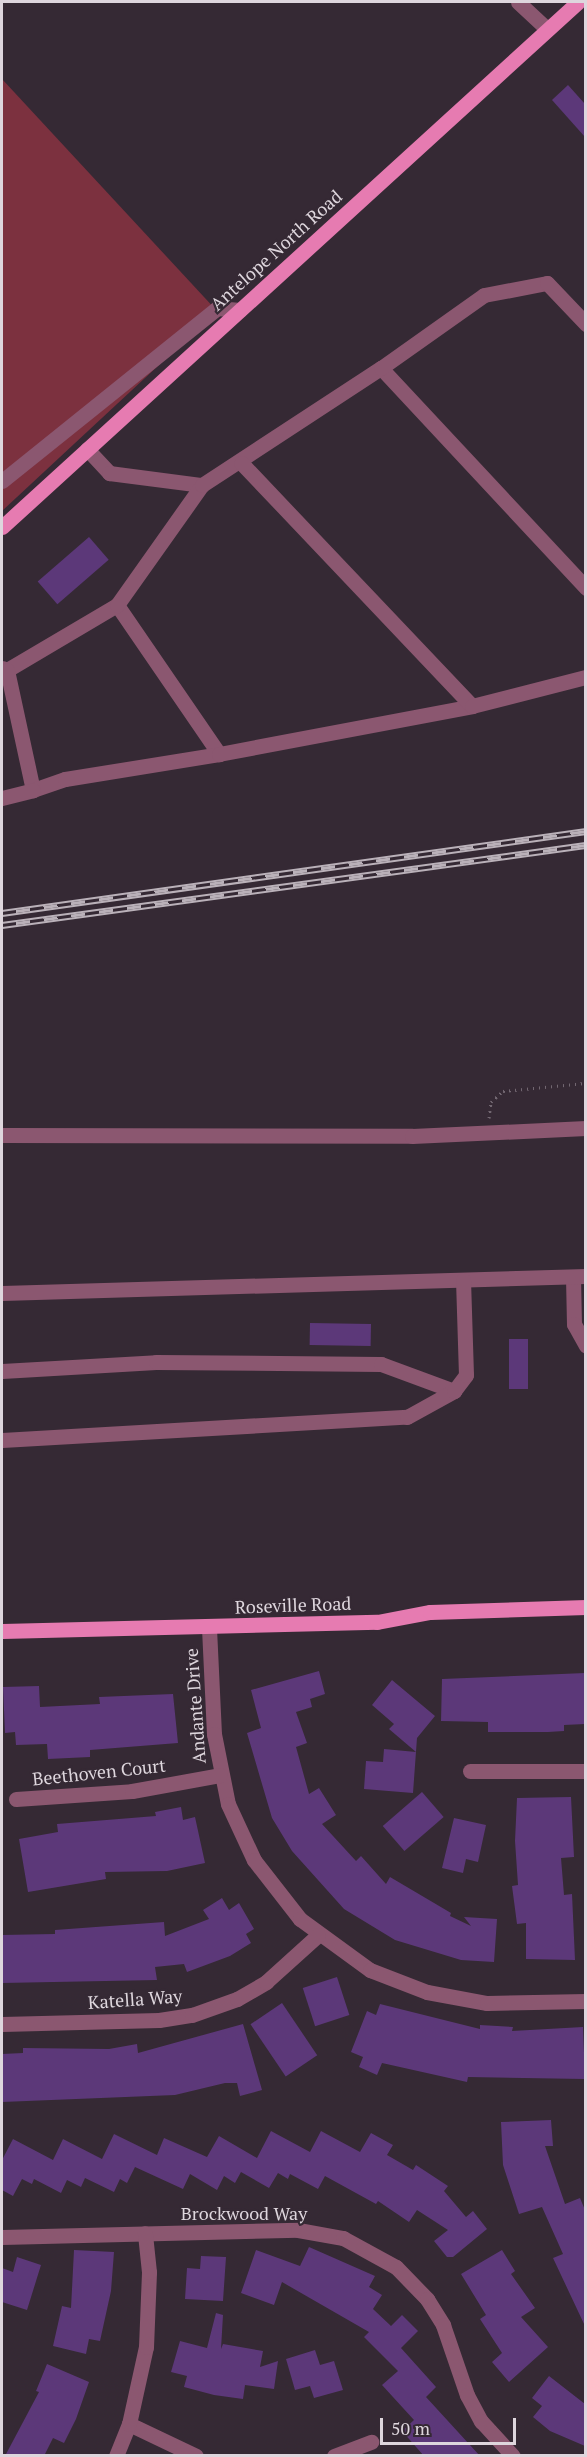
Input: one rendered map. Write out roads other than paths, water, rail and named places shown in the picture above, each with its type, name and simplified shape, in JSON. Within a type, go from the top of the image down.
[{"type":"main road","name":"Antelope North Road","points":[[2,527],[578,2]]},
{"type":"main road","name":"Roseville Road","points":[[2,1631],[209,1628],[377,1622],[430,1612],[585,1607]]},
{"type":"street","points":[[518,2],[547,29]]},
{"type":"street","points":[[33,790],[4,669],[117,605],[202,485],[241,463],[381,368],[484,294],[547,283],[585,324]]},
{"type":"street","points":[[2,481],[150,366],[217,308],[240,310]]},
{"type":"street","points":[[381,368],[585,588]]},
{"type":"street","points":[[87,450],[109,473],[202,485]]},
{"type":"street","points":[[241,463],[472,705]]},
{"type":"street","points":[[117,605],[219,754]]},
{"type":"street","points":[[2,798],[65,779],[219,754],[472,705],[585,677]]},
{"type":"street","points":[[2,1136],[489,1133],[585,1128]]},
{"type":"street","points":[[2,1293],[579,1276],[574,1324],[585,1346]]},
{"type":"street","points":[[2,1440],[407,1418],[454,1391],[466,1375],[463,1280]]},
{"type":"street","points":[[2,1371],[156,1362],[381,1365],[454,1391]]},
{"type":"street","name":"Andante Drive","points":[[209,1628],[220,1775],[228,1804],[254,1860],[280,1897],[318,1935],[370,1970],[427,1992],[487,2003],[585,2001]]},
{"type":"street","points":[[470,1771],[585,1771]]},
{"type":"street","name":"Beethoven Court","points":[[16,1799],[132,1791],[220,1775]]},
{"type":"street","name":"Katella Way","points":[[2,2024],[159,2020],[192,2015],[237,1998],[266,1982],[318,1935]]},
{"type":"street","name":"Brockwood Way","points":[[2,2236],[298,2230],[335,2236],[370,2250],[396,2267],[427,2299],[443,2325],[467,2395],[481,2421],[513,2456]]},
{"type":"street","points":[[116,2456],[129,2424],[146,2348],[149,2272],[145,2233]]},
{"type":"street","points":[[129,2424],[196,2456]]},
{"type":"street","points":[[334,2456],[371,2442]]},
{"type":"railway","points":[[2,913],[586,831]]},
{"type":"railway","points":[[2,925],[586,845]]}]
